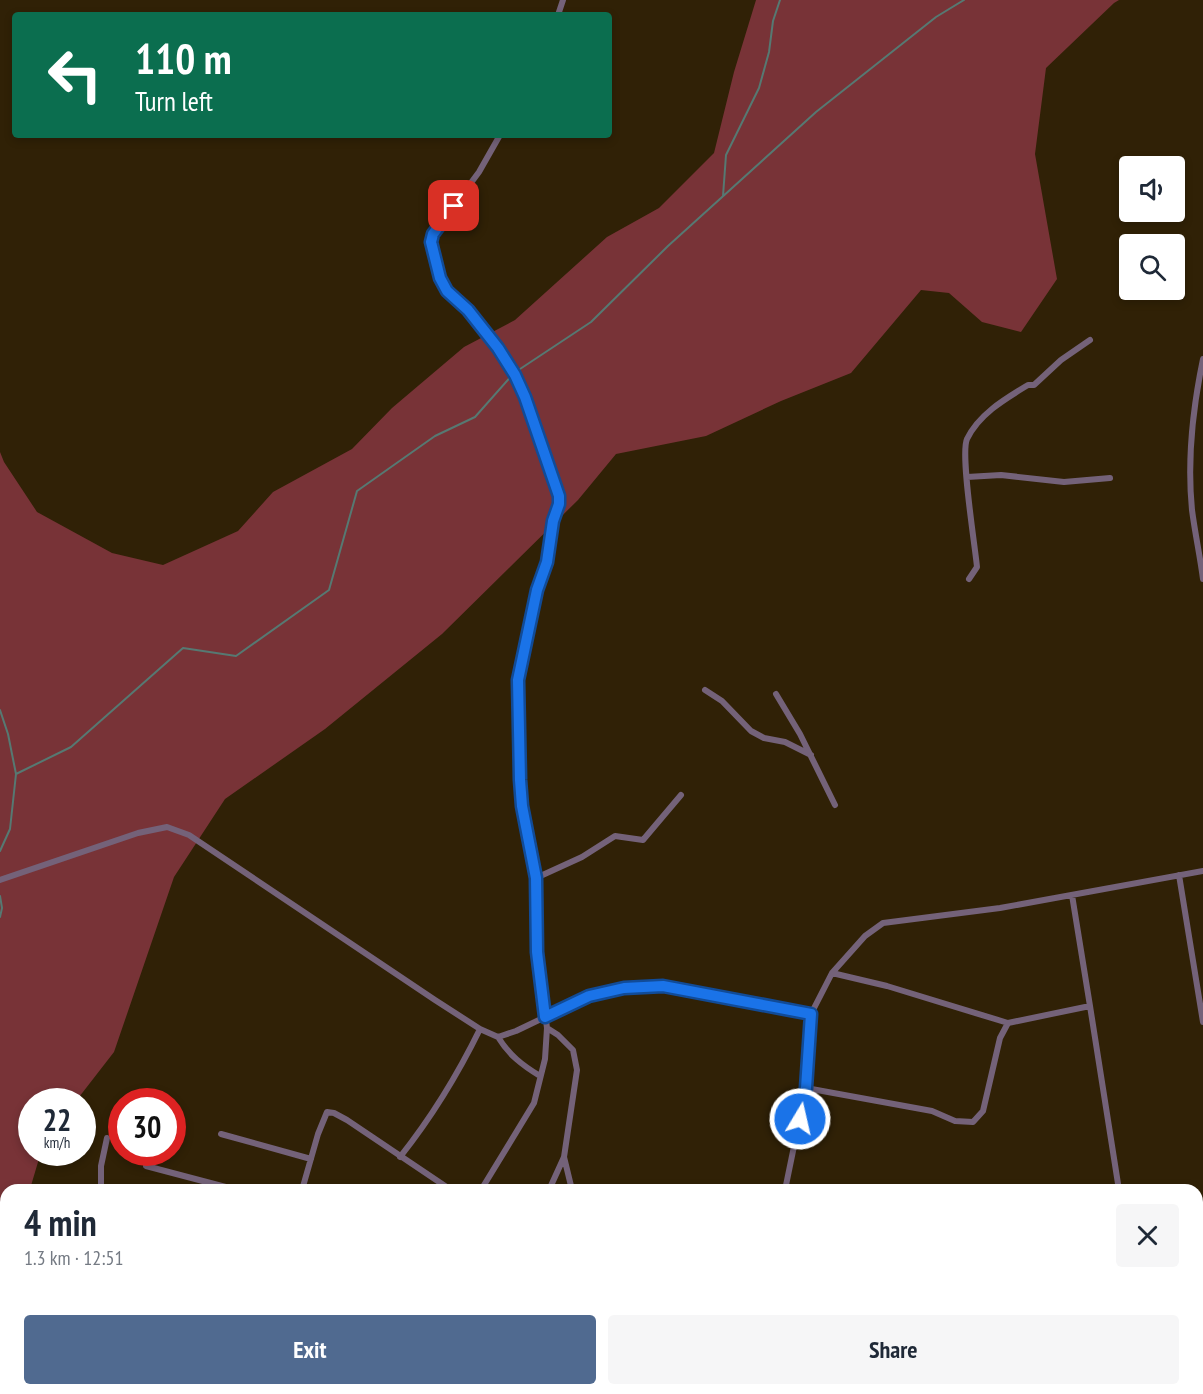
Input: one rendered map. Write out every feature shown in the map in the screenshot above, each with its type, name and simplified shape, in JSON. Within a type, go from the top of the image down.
[{"type":"street","points":[[485,1184],[534,1103],[545,1059],[547,1028],[537,952],[536,878],[522,806],[518,680],[537,590],[547,562],[559,496],[525,397],[515,375],[498,348],[468,310],[442,284],[431,242],[433,234],[479,172],[498,138]]},
{"type":"street","points":[[969,579],[977,567],[967,477],[966,441],[981,417],[1023,388],[1034,385],[1061,360],[1090,340]]},
{"type":"street","points":[[1203,359],[1195,396],[1191,461],[1192,509],[1203,579]]},
{"type":"street","points":[[967,477],[1001,475],[1064,482],[1110,478]]},
{"type":"street","points":[[705,690],[722,701],[751,731],[764,738],[785,742],[811,755]]},
{"type":"street","points":[[776,694],[811,755],[835,804]]},
{"type":"street","points":[[536,878],[582,857],[615,836],[643,840],[681,795]]},
{"type":"street","points":[[1,880],[138,833],[167,827],[180,830],[480,1029],[498,1037],[507,1052],[540,1076]]},
{"type":"street","points":[[786,1184],[806,1088],[811,1014],[832,973],[865,936],[884,923],[1000,908],[1203,872]]},
{"type":"street","points":[[1179,875],[1203,1022]]},
{"type":"street","points":[[1072,895],[1118,1184]]},
{"type":"street","points":[[832,973],[887,986],[1008,1023],[1090,1006]]},
{"type":"street","points":[[498,1037],[589,996],[624,988],[663,986],[811,1014]]},
{"type":"street","points":[[806,1088],[932,1111],[955,1121],[973,1122],[983,1111],[1000,1038],[1008,1023]]},
{"type":"street","points":[[547,1028],[573,1050],[577,1070],[564,1157],[552,1184]]},
{"type":"street","points":[[400,1157],[419,1133],[467,1056],[480,1029]]},
{"type":"street","points":[[304,1184],[327,1112],[347,1120],[442,1184]]},
{"type":"street","points":[[221,1134],[311,1160]]},
{"type":"street","points":[[100,1184],[100,1166],[107,1138]]},
{"type":"street","points":[[564,1157],[571,1184]]},
{"type":"street","points":[[146,1166],[214,1184]]},
{"type":"shaded area","points":[[756,0],[1119,0],[1046,68],[1035,154],[1057,279],[1021,332],[982,322],[949,293],[921,290],[851,373],[781,401],[706,436],[616,454],[578,500],[442,634],[325,729],[225,799],[174,877],[114,1052],[86,1088],[18,1088],[18,1166],[37,1166],[31,1184],[0,1184],[0,452],[4,462],[37,512],[112,553],[163,565],[238,531],[273,492],[352,449],[392,408],[464,347],[515,320],[607,237],[659,208],[714,153],[734,72]]},
{"type":"waterway","points":[[723,196],[726,155],[759,88],[769,52],[773,21],[780,0]]},
{"type":"waterway","points":[[16,774],[71,747],[183,648],[236,656],[329,590],[357,491],[435,436],[475,417],[514,373],[591,322],[668,246],[816,112],[936,17],[964,0]]},
{"type":"waterway","points":[[0,710],[8,734],[16,774],[10,829],[0,851]]},
{"type":"waterway","points":[[0,896],[2,908],[0,917]]},
{"type":"route","points":[[454,206],[433,234],[431,242],[442,284],[468,310],[498,348],[515,375],[525,397],[559,496],[547,562],[537,590],[518,680],[522,806],[534,858],[537,952],[545,1017],[589,996],[624,988],[663,986],[811,1014],[806,1088],[800,1119]]}]
